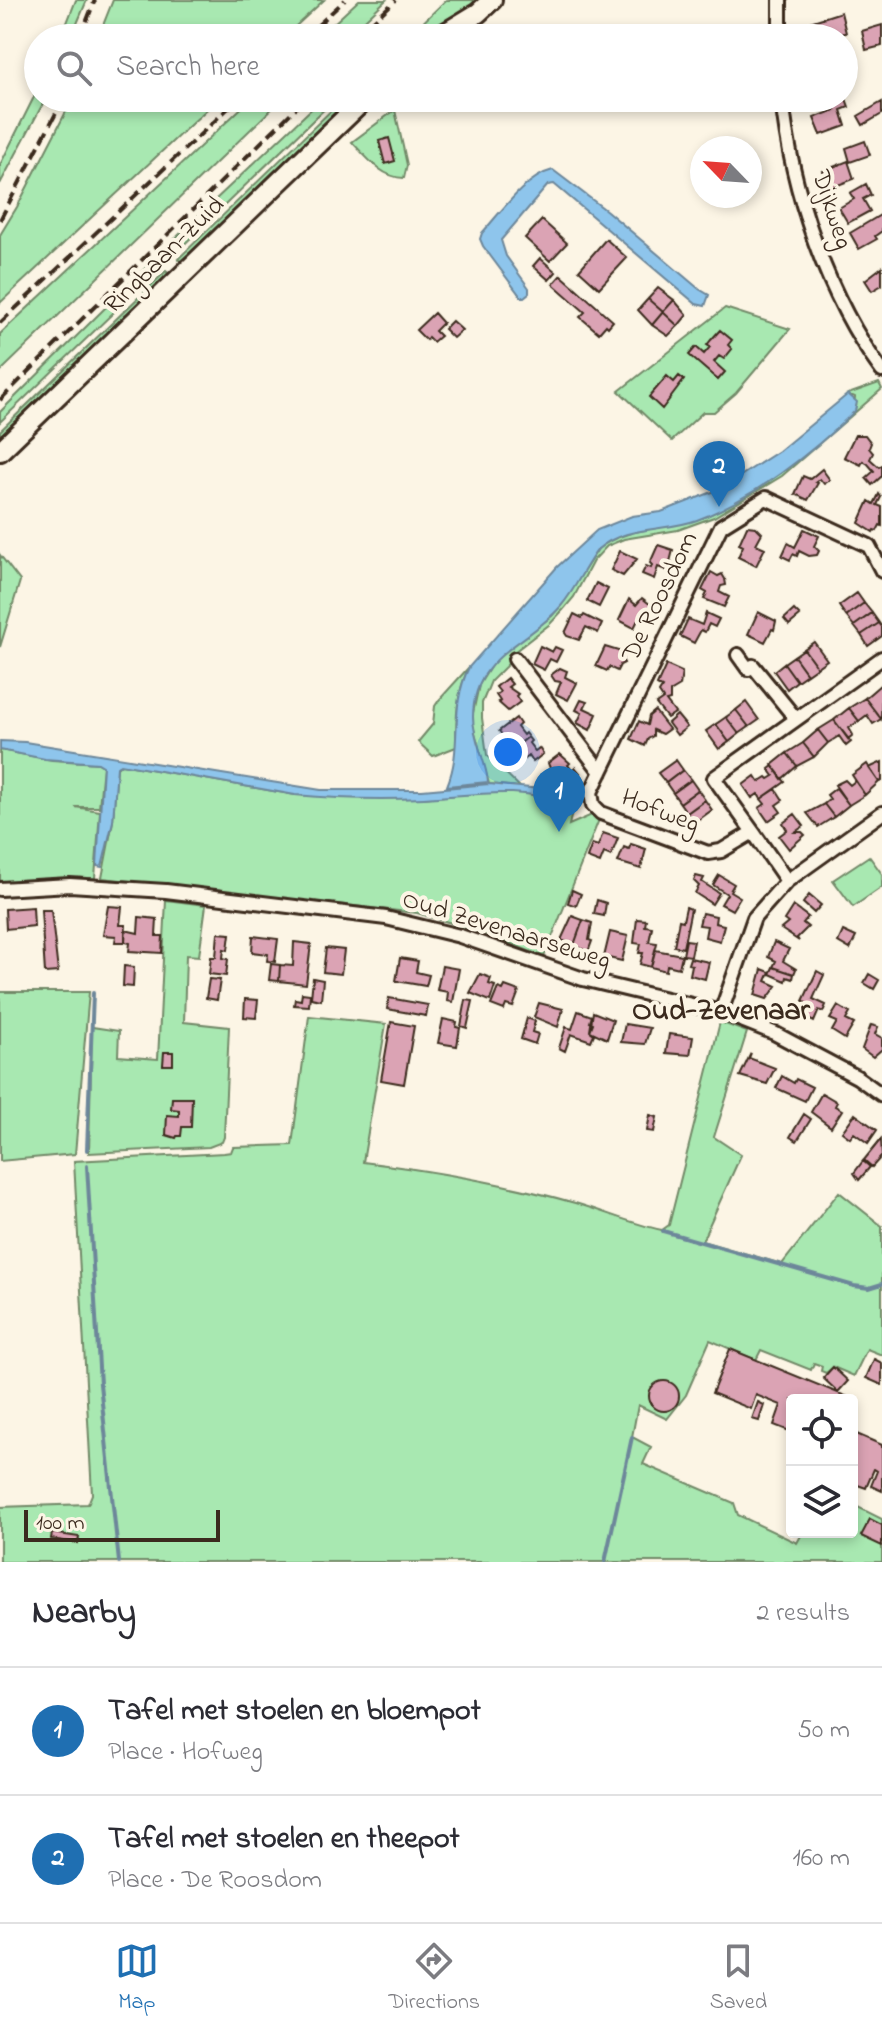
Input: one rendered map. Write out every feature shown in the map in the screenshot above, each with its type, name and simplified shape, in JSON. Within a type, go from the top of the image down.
[{"type":"street","points":[[460,24],[492,0]]},
{"type":"street","points":[[780,0],[780,24]]},
{"type":"street","name":"Ringbaan-Zuid","points":[[0,451],[351,112]]},
{"type":"street","name":"Dijkweg","points":[[785,112],[802,204],[821,257],[860,341],[882,371]]},
{"type":"street","name":"De Roosdom","points":[[595,809],[591,792],[721,526],[766,498],[869,546],[880,569]]},
{"type":"street","points":[[738,655],[748,669],[753,666],[796,719]]},
{"type":"street","name":"Hofweg","points":[[787,881],[714,778],[882,658]]},
{"type":"street","points":[[515,659],[601,772]]},
{"type":"street","name":"Hofweg","points":[[595,809],[708,853],[721,851],[753,832]]},
{"type":"street","points":[[721,1012],[754,918],[787,881],[882,813]]},
{"type":"street","name":"Oud Zevenaarseweg","points":[[0,889],[70,885],[166,891],[386,918],[460,936],[583,979],[721,1012],[774,1033],[857,1077],[882,1095]]},
{"type":"green space","points":[[76,0],[87,0],[77,24],[67,24]]},
{"type":"green space","points":[[113,0],[324,0],[298,24],[104,24]]},
{"type":"green space","points":[[359,0],[386,0],[361,24],[333,24]]},
{"type":"green space","points":[[446,0],[482,0],[445,24],[421,24]]},
{"type":"green space","points":[[26,112],[39,112],[0,184],[0,165]]},
{"type":"green space","points":[[66,112],[204,112],[0,303],[0,235]]},
{"type":"green space","points":[[237,112],[269,112],[0,372],[0,334]]},
{"type":"green space","points":[[308,112],[321,112],[0,422],[0,412]]},
{"type":"green space","points":[[330,112],[341,112],[227,222],[180,261],[178,259]]},
{"type":"green space","points":[[395,112],[407,165],[404,178],[382,171],[352,142]]},
{"type":"green space","points":[[166,271],[168,273],[135,311],[0,442],[0,431]]},
{"type":"green space","points":[[725,308],[790,329],[736,393],[714,412],[703,412],[672,441],[619,391]]},
{"type":"green space","points":[[879,383],[882,389],[782,476],[714,517],[678,530],[624,539],[607,546],[593,561],[574,597],[563,610],[509,656],[512,660],[491,681],[482,703],[487,755],[520,787],[489,784],[473,725],[479,685],[502,653],[552,616],[598,549],[622,536],[699,519],[751,492],[853,414],[855,397],[848,394]]},
{"type":"green space","points":[[0,555],[20,581],[0,647]]},
{"type":"green space","points":[[469,667],[459,697],[456,747],[433,756],[418,742],[433,724],[435,706],[439,700]]},
{"type":"green space","points":[[0,750],[103,766],[99,807],[75,807],[100,811],[95,878],[0,883]]},
{"type":"green space","points":[[121,764],[295,795],[422,798],[520,792],[574,804],[569,825],[594,814],[600,817],[544,957],[479,931],[417,913],[102,878],[113,821],[117,768]]},
{"type":"green space","points":[[869,856],[882,874],[882,887],[853,907],[833,880]]},
{"type":"green space","points":[[166,900],[206,905],[199,956],[186,955],[184,1022],[229,1027],[224,1137],[222,1142],[209,1147],[89,1153],[92,1027],[119,1031],[118,1056],[158,1059]]},
{"type":"green space","points":[[0,992],[89,992],[75,1154],[0,1161]]},
{"type":"green space","points":[[309,1016],[386,1024],[363,1162],[522,1189],[662,1230],[669,1225],[720,1022],[747,1032],[714,1137],[741,1155],[702,1241],[782,1264],[839,1192],[882,1226],[882,1355],[867,1349],[854,1376],[833,1367],[826,1373],[821,1371],[822,1366],[814,1363],[811,1370],[761,1350],[756,1360],[710,1340],[686,1395],[667,1419],[638,1405],[632,1437],[651,1447],[643,1464],[734,1503],[738,1515],[797,1543],[800,1538],[858,1538],[858,1507],[882,1519],[882,1562],[0,1562],[0,1507],[88,1504],[92,1494],[74,1161],[224,1153],[231,1152],[233,1147],[292,1145]]},
{"type":"water","points":[[553,170],[709,295],[705,306],[696,304],[554,184],[548,185],[501,240],[506,256],[529,288],[529,293],[521,297],[480,239],[523,187]]},
{"type":"water","points":[[848,394],[857,402],[855,411],[820,443],[761,487],[697,520],[633,532],[598,549],[561,606],[492,665],[482,679],[475,696],[473,717],[488,782],[447,786],[455,756],[459,698],[469,667],[557,567],[597,530],[632,516],[661,512],[720,489],[779,451]]},
{"type":"water","points":[[0,741],[25,742],[321,790],[422,790],[489,784],[541,789],[572,802],[570,805],[515,793],[392,799],[295,795],[121,764],[117,767],[113,821],[102,867],[97,866],[103,766],[0,750]]},
{"type":"building","points":[[841,12],[844,24],[810,24]]},
{"type":"building","points":[[882,25],[882,46],[866,50],[862,31]]},
{"type":"building","points":[[882,102],[882,114],[863,125],[858,116]]},
{"type":"building","points":[[830,112],[842,112],[846,126],[821,135],[814,118]]},
{"type":"building","points":[[389,138],[395,161],[385,164],[379,141]]},
{"type":"building","points":[[865,141],[870,155],[850,162],[846,148]]},
{"type":"building","points":[[848,161],[854,179],[830,188],[823,171]]},
{"type":"building","points":[[866,184],[871,195],[863,199],[870,211],[848,223],[839,208],[854,199],[850,193]]},
{"type":"building","points":[[882,214],[882,231],[875,236],[877,239],[859,249],[850,233]]},
{"type":"building","points":[[542,220],[567,243],[550,261],[525,238]]},
{"type":"building","points":[[606,239],[627,258],[599,288],[579,270]]},
{"type":"building","points":[[540,258],[556,272],[549,280],[533,266]]},
{"type":"building","points":[[882,267],[882,285],[872,291],[865,280]]},
{"type":"building","points":[[561,275],[613,321],[608,327],[606,325],[599,333],[580,317],[585,312],[553,284]]},
{"type":"building","points":[[658,288],[674,300],[663,312],[648,299]]},
{"type":"building","points":[[648,299],[663,312],[652,325],[638,310]]},
{"type":"building","points":[[674,300],[687,315],[678,326],[663,312]]},
{"type":"building","points":[[663,312],[678,326],[668,336],[652,325]]},
{"type":"building","points":[[434,313],[443,323],[435,331],[440,336],[433,342],[428,337],[426,340],[416,330]]},
{"type":"building","points":[[452,321],[462,330],[453,338],[444,329]]},
{"type":"building","points":[[720,330],[732,340],[728,345],[732,349],[724,359],[719,356],[714,362],[725,372],[718,380],[689,355],[696,347],[704,354],[710,347],[707,345]]},
{"type":"building","points":[[667,376],[674,382],[679,376],[684,380],[662,409],[649,397]]},
{"type":"building","points":[[855,435],[865,435],[871,443],[869,448],[873,453],[870,459],[879,467],[882,465],[882,476],[872,485],[866,478],[874,471],[868,464],[863,461],[861,465],[844,457]]},
{"type":"building","points":[[822,469],[830,480],[824,484],[820,479],[816,482],[808,500],[795,494],[803,476],[810,479]]},
{"type":"building","points":[[879,494],[881,497],[877,505],[882,507],[882,526],[873,532],[859,523],[869,501],[874,504]]},
{"type":"building","points":[[747,526],[756,527],[762,533],[756,544],[765,548],[756,566],[738,557],[743,546],[739,544]]},
{"type":"building","points":[[804,529],[819,536],[814,546],[819,551],[817,555],[809,556],[799,551],[790,560],[782,556],[788,543],[795,547]]},
{"type":"building","points":[[658,545],[673,550],[670,562],[675,564],[671,572],[658,567],[654,579],[642,574],[646,566],[651,568],[650,563]]},
{"type":"building","points":[[620,551],[637,559],[623,576],[611,570]]},
{"type":"building","points":[[711,572],[718,576],[722,574],[725,579],[726,585],[721,586],[719,592],[729,597],[724,607],[704,599],[707,593],[702,590]]},
{"type":"building","points":[[596,583],[608,589],[599,607],[587,601]]},
{"type":"building","points":[[857,593],[864,603],[846,616],[839,606]]},
{"type":"building","points":[[642,598],[651,605],[646,615],[650,619],[648,622],[638,620],[634,628],[619,620],[629,599],[636,605]]},
{"type":"building","points":[[864,603],[872,613],[854,626],[846,616]]},
{"type":"building","points":[[794,610],[800,616],[789,625],[784,619]]},
{"type":"building","points":[[758,612],[776,621],[774,630],[765,642],[748,634]]},
{"type":"building","points":[[706,613],[719,619],[715,627],[709,624],[705,632],[701,630],[694,643],[680,636],[688,619],[702,625]]},
{"type":"building","points":[[872,613],[879,623],[861,635],[854,626]]},
{"type":"building","points":[[574,614],[582,618],[584,615],[602,624],[598,633],[586,627],[579,640],[567,636],[565,633]]},
{"type":"building","points":[[879,623],[882,636],[868,646],[861,635]]},
{"type":"building","points":[[814,642],[827,660],[817,667],[804,649]]},
{"type":"building","points":[[540,646],[552,652],[555,647],[562,650],[556,662],[550,659],[544,670],[532,664]]},
{"type":"building","points":[[605,647],[625,653],[624,663],[617,671],[596,666]]},
{"type":"building","points":[[804,649],[817,667],[807,674],[794,656]]},
{"type":"building","points":[[794,656],[807,674],[797,681],[784,663]]},
{"type":"building","points":[[784,663],[797,681],[787,689],[774,671]]},
{"type":"building","points":[[666,665],[682,672],[680,686],[670,692],[670,700],[666,701],[675,713],[667,718],[656,704],[663,699],[659,693],[662,688],[657,685]]},
{"type":"building","points":[[560,668],[567,671],[565,677],[577,683],[568,700],[556,694],[561,682],[555,681],[551,675]]},
{"type":"building","points":[[507,678],[512,684],[508,687],[518,694],[516,696],[520,702],[508,711],[498,702],[496,695],[500,692],[496,687]]},
{"type":"building","points":[[880,685],[882,688],[881,719],[865,698]]},
{"type":"building","points":[[865,698],[881,719],[873,724],[867,715],[859,721],[849,708]]},
{"type":"building","points":[[581,700],[587,702],[584,708],[597,714],[590,730],[577,723],[582,713],[576,710]]},
{"type":"building","points":[[746,702],[759,720],[749,727],[736,710]]},
{"type":"building","points":[[849,708],[859,721],[849,728],[853,735],[848,739],[834,720]]},
{"type":"building","points":[[736,710],[749,727],[739,734],[726,717]]},
{"type":"building","points":[[655,711],[669,729],[662,734],[653,730],[653,736],[645,746],[631,739],[639,721],[647,725],[649,716]]},
{"type":"building","points":[[677,715],[687,727],[677,735],[668,723]]},
{"type":"building","points":[[726,717],[739,734],[729,742],[716,724]]},
{"type":"building","points":[[516,718],[520,724],[517,727],[528,737],[513,749],[511,746],[508,749],[499,738],[503,736],[499,731]]},
{"type":"building","points":[[834,720],[851,742],[846,746],[839,736],[828,743],[818,730]]},
{"type":"building","points":[[716,724],[729,742],[719,749],[706,731]]},
{"type":"building","points":[[818,730],[828,743],[814,757],[803,743]]},
{"type":"building","points":[[528,737],[535,751],[539,748],[543,754],[533,762],[529,756],[525,759],[513,749]]},
{"type":"building","points":[[803,743],[814,757],[797,766],[787,753]]},
{"type":"building","points":[[787,753],[797,766],[782,779],[772,765]]},
{"type":"building","points":[[560,754],[570,763],[568,765],[572,770],[575,767],[580,773],[566,783],[556,774],[553,776],[548,763]]},
{"type":"building","points":[[676,760],[683,770],[666,783],[658,773]]},
{"type":"building","points":[[882,762],[882,781],[879,782],[869,768]]},
{"type":"building","points":[[867,764],[879,782],[865,795],[852,775]]},
{"type":"building","points":[[773,766],[785,782],[761,799],[758,794],[752,798],[743,785],[755,776],[759,782],[774,776],[769,769]]},
{"type":"building","points":[[683,770],[691,780],[673,793],[666,783]]},
{"type":"building","points":[[691,780],[698,790],[680,803],[673,793]]},
{"type":"building","points":[[845,780],[850,785],[855,781],[865,795],[849,805],[835,785]]},
{"type":"building","points":[[836,788],[849,805],[834,817],[824,804],[830,799],[827,795]]},
{"type":"building","points":[[776,789],[783,800],[776,805],[781,812],[768,821],[759,808],[765,804],[761,799]]},
{"type":"building","points":[[698,790],[705,800],[687,813],[680,803]]},
{"type":"building","points":[[705,800],[712,810],[694,823],[687,813]]},
{"type":"building","points":[[824,804],[834,817],[818,827],[807,813]]},
{"type":"building","points":[[795,814],[804,826],[795,832],[805,835],[789,849],[779,836],[787,830],[783,823]]},
{"type":"building","points":[[603,833],[618,838],[611,856],[604,853],[600,863],[587,858],[592,844],[598,846]]},
{"type":"building","points":[[631,844],[646,849],[641,869],[618,862],[624,847],[629,849]]},
{"type":"building","points":[[719,875],[734,884],[730,891],[740,897],[732,910],[721,904],[727,894],[713,885]]},
{"type":"building","points":[[696,876],[704,878],[702,882],[719,893],[712,904],[695,893],[699,886],[694,881]]},
{"type":"building","points":[[572,890],[581,894],[576,906],[568,903]]},
{"type":"building","points":[[809,895],[821,905],[814,913],[803,903]]},
{"type":"building","points":[[597,900],[606,903],[604,916],[594,914]]},
{"type":"building","points":[[108,906],[122,907],[120,925],[126,925],[125,942],[115,942],[116,936],[103,935]]},
{"type":"building","points":[[793,906],[808,917],[803,923],[808,927],[797,938],[799,941],[781,929],[788,923],[784,920]]},
{"type":"building","points":[[33,907],[34,926],[6,929],[5,909]]},
{"type":"building","points":[[686,907],[691,909],[683,948],[674,946],[679,920],[683,921]]},
{"type":"building","points":[[41,910],[51,910],[58,972],[45,973]]},
{"type":"building","points":[[702,913],[716,916],[715,923],[724,925],[720,941],[705,937],[707,926],[699,925]]},
{"type":"building","points":[[572,916],[583,920],[574,945],[561,940]]},
{"type":"building","points":[[139,917],[157,919],[156,936],[163,936],[162,953],[129,951],[130,943],[125,942],[125,930],[138,933]]},
{"type":"building","points":[[637,919],[646,920],[645,926],[652,927],[649,942],[657,943],[651,967],[640,964],[643,953],[639,953],[641,944],[634,943]]},
{"type":"building","points":[[583,920],[592,923],[589,940],[592,941],[588,952],[574,945]]},
{"type":"building","points":[[843,931],[856,937],[850,949],[838,942]]},
{"type":"building","points":[[610,932],[628,936],[622,961],[604,957]]},
{"type":"building","points":[[218,933],[230,934],[228,950],[224,949],[223,958],[228,959],[226,976],[209,974],[211,957],[216,957]]},
{"type":"building","points":[[253,936],[278,939],[275,962],[267,961],[268,954],[252,952]]},
{"type":"building","points":[[686,940],[694,941],[691,956],[683,955]]},
{"type":"building","points":[[294,942],[311,944],[306,984],[279,981],[280,965],[293,966]]},
{"type":"building","points":[[774,942],[789,949],[783,961],[796,969],[794,974],[773,967],[776,961],[768,957]]},
{"type":"building","points":[[326,948],[344,950],[341,974],[323,972]]},
{"type":"building","points":[[655,950],[682,955],[679,968],[667,965],[666,971],[651,967]]},
{"type":"building","points":[[400,958],[418,961],[416,972],[429,975],[426,986],[396,981]]},
{"type":"building","points":[[690,958],[709,962],[705,979],[690,975]]},
{"type":"building","points":[[271,964],[280,965],[279,981],[269,980]]},
{"type":"building","points":[[124,966],[134,967],[133,987],[123,986]]},
{"type":"building","points":[[442,966],[459,969],[453,1002],[447,1001],[448,992],[437,990]]},
{"type":"building","points":[[773,967],[794,974],[793,979],[787,977],[786,981],[770,974]]},
{"type":"building","points":[[762,969],[770,972],[766,981],[777,986],[767,999],[755,995]]},
{"type":"building","points":[[817,971],[824,975],[813,999],[826,1005],[823,1012],[819,1010],[814,1022],[800,1015]]},
{"type":"building","points":[[480,974],[491,978],[489,984],[495,986],[490,1001],[470,993]]},
{"type":"building","points":[[869,974],[879,980],[874,989],[864,983]]},
{"type":"building","points":[[313,978],[323,980],[321,1000],[311,998]]},
{"type":"building","points":[[209,979],[220,980],[217,1000],[206,998]]},
{"type":"building","points":[[505,986],[519,991],[513,1007],[506,1005],[504,1010],[491,1005],[498,988],[503,990]]},
{"type":"building","points":[[302,993],[310,994],[309,1006],[294,1005],[295,999],[301,1000]]},
{"type":"building","points":[[389,998],[428,1005],[426,1016],[387,1009]]},
{"type":"building","points":[[245,999],[258,1000],[256,1018],[244,1017]]},
{"type":"building","points":[[466,1000],[473,1001],[467,1028],[461,1026]]},
{"type":"building","points":[[539,1003],[563,1009],[558,1027],[534,1017]]},
{"type":"building","points":[[838,1006],[850,1013],[846,1020],[854,1024],[845,1039],[832,1031],[837,1022],[830,1019]]},
{"type":"building","points":[[578,1011],[592,1016],[590,1031],[594,1034],[591,1041],[571,1034],[565,1051],[559,1048],[566,1027],[572,1029]]},
{"type":"building","points":[[593,1012],[613,1020],[607,1039],[590,1031]]},
{"type":"building","points":[[527,1018],[535,1021],[532,1032],[538,1034],[535,1044],[521,1039]]},
{"type":"building","points":[[443,1019],[457,1022],[456,1027],[460,1028],[457,1046],[438,1043]]},
{"type":"building","points":[[391,1022],[414,1026],[404,1084],[381,1080]]},
{"type":"building","points":[[625,1024],[650,1028],[645,1044],[621,1042]]},
{"type":"building","points":[[871,1025],[878,1027],[875,1034],[882,1038],[882,1049],[873,1057],[862,1049]]},
{"type":"building","points":[[669,1034],[693,1037],[690,1055],[666,1053]]},
{"type":"building","points":[[164,1052],[173,1052],[173,1065],[163,1065]]},
{"type":"building","points":[[751,1053],[749,1058],[775,1068],[767,1084],[740,1076]]},
{"type":"building","points":[[782,1076],[794,1083],[796,1079],[812,1087],[805,1101],[776,1088]]},
{"type":"building","points":[[822,1093],[837,1102],[835,1106],[842,1110],[831,1127],[811,1112]]},
{"type":"building","points":[[172,1098],[192,1098],[191,1127],[182,1127],[181,1136],[176,1138],[166,1135],[167,1115],[179,1116],[179,1110],[171,1109]]},
{"type":"building","points":[[804,1114],[811,1119],[797,1141],[790,1137]]},
{"type":"building","points":[[855,1114],[877,1130],[868,1143],[854,1133],[850,1138],[842,1132]]},
{"type":"building","points":[[650,1115],[657,1117],[654,1132],[647,1131]]},
{"type":"building","points":[[881,1139],[882,1156],[872,1167],[864,1160]]},
{"type":"building","points":[[863,1161],[870,1167],[859,1180],[854,1173]]},
{"type":"building","points":[[730,1349],[841,1394],[786,1394],[786,1430],[774,1425],[781,1405],[756,1395],[751,1409],[712,1393]]},
{"type":"building","points":[[874,1359],[882,1363],[882,1385],[866,1378]]},
{"type":"building","points":[[833,1367],[848,1381],[838,1392],[823,1378]]},
{"type":"building","points":[[664,1381],[675,1385],[679,1396],[675,1407],[664,1411],[653,1407],[649,1396],[653,1385]]},
{"type":"building","points":[[758,1402],[764,1405],[759,1421],[752,1419]]},
{"type":"building","points":[[858,1435],[882,1445],[882,1491],[871,1486],[877,1471],[874,1469],[866,1488],[858,1485]]},
{"type":"building","points":[[870,1519],[882,1525],[882,1546],[861,1536]]},
{"type":"building","points":[[52,1533],[79,1537],[78,1543],[51,1539]]},
{"type":"waterway","points":[[87,1150],[93,993]]},
{"type":"waterway","points":[[87,1166],[100,1384],[119,1562]]},
{"type":"waterway","points":[[663,1231],[854,1286],[869,1288],[882,1284]]},
{"type":"waterway","points":[[605,1562],[632,1437]]},
{"type":"railway","points":[[86,24],[95,0]]},
{"type":"railway","points":[[319,24],[345,0]]},
{"type":"railway","points":[[370,24],[396,0]]},
{"type":"railway","points":[[0,220],[57,112]]},
{"type":"railway","points":[[0,323],[224,112]]},
{"type":"railway","points":[[0,400],[292,112]]},
{"type":"place","name":"Tafel met stoelen en theepot","points":[[719,507]]},
{"type":"place","name":"Tafel met stoelen en bloempot","points":[[559,832]]},
{"type":"district","name":"Oud-Zevenaar","points":[[721,1012]]}]
